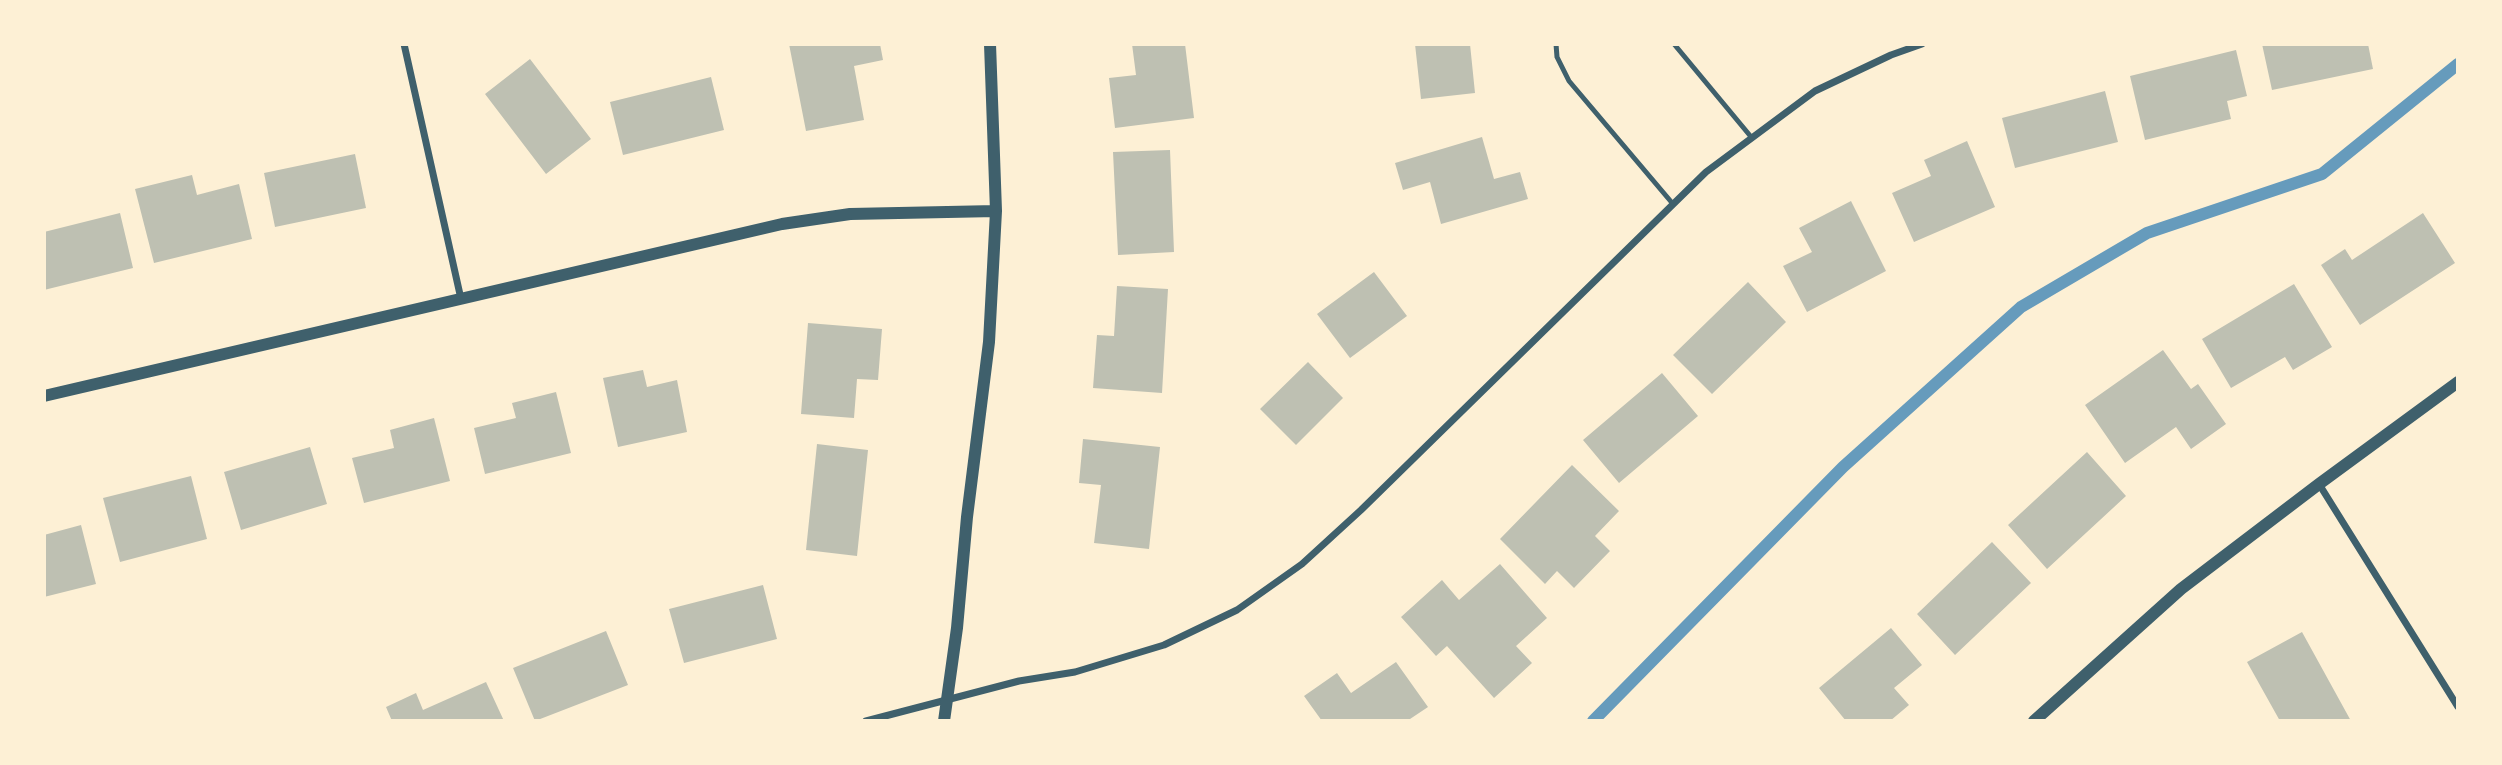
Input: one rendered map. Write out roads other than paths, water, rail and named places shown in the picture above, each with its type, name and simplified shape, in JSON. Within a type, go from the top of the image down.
[{"type":"street","points":[[404,44],[461,299]]},
{"type":"street","points":[[944,721],[989,342],[996,211],[990,44]]},
{"type":"street","points":[[866,721],[1019,681],[1075,672],[1164,645],[1237,610],[1302,564],[1361,510],[1706,172],[1815,91],[1891,55],[1922,44]]},
{"type":"street","points":[[44,396],[782,224],[850,214],[996,211]]},
{"type":"street","points":[[2034,721],[2181,589],[2458,382]]},
{"type":"street","points":[[2319,484],[2458,707]]},
{"type":"lane","points":[[1556,44],[1557,57],[1569,81],[1673,204]]},
{"type":"lane","points":[[1674,44],[1752,138]]},
{"type":"waterway","points":[[1593,721],[1843,467],[2021,307],[2147,233],[2322,174],[2458,64]]}]
